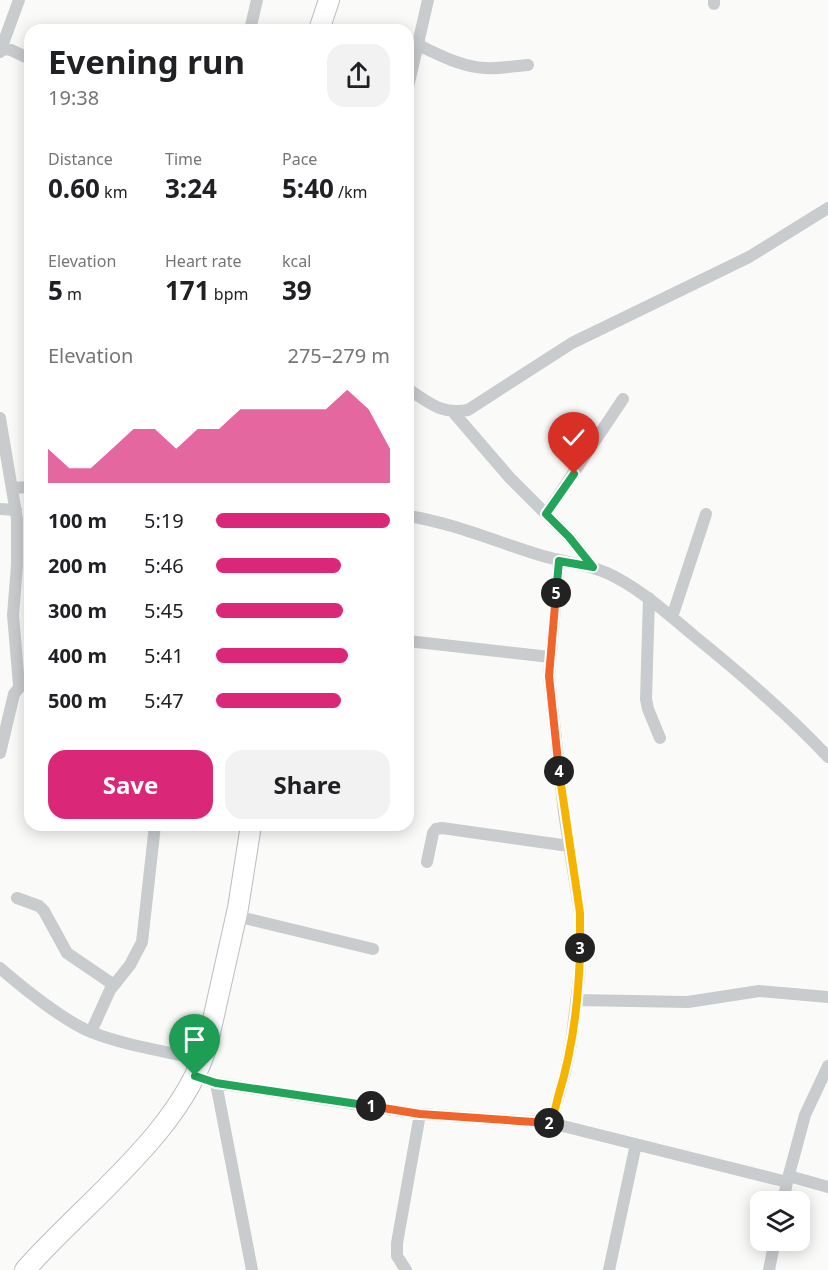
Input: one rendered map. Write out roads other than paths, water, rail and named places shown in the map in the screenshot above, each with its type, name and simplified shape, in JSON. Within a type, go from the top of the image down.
[{"type":"main road","points":[[321,24],[329,0]]},
{"type":"main road","points":[[25,1270],[142,1149],[169,1116],[199,1068],[236,916],[249,831]]},
{"type":"street","points":[[19,0],[5,23],[0,49],[11,50],[24,56]]},
{"type":"street","points":[[251,24],[257,0]]},
{"type":"street","points":[[414,62],[428,0]]},
{"type":"street","points":[[418,45],[459,63],[477,67],[496,69],[528,65]]},
{"type":"street","points":[[454,413],[468,410],[572,344],[748,257],[828,208]]},
{"type":"street","points":[[414,392],[432,405],[454,413],[510,478],[574,543],[593,567]]},
{"type":"street","points":[[546,514],[623,399]]},
{"type":"street","points":[[0,418],[13,488],[18,536],[13,615],[19,685]]},
{"type":"street","points":[[13,488],[24,487]]},
{"type":"street","points":[[0,509],[16,510]]},
{"type":"street","points":[[672,617],[706,514]]},
{"type":"street","points":[[414,517],[457,528],[559,561],[593,567],[616,577],[649,598],[729,664],[804,731],[828,757]]},
{"type":"street","points":[[550,1123],[566,1073],[579,978],[580,913],[550,695],[550,657],[559,561]]},
{"type":"street","points":[[649,598],[646,699],[660,738]]},
{"type":"street","points":[[414,642],[550,657]]},
{"type":"street","points":[[0,753],[14,694],[24,680]]},
{"type":"street","points":[[427,862],[433,833],[436,829],[442,828],[569,846]]},
{"type":"street","points":[[91,1032],[103,1003],[130,965],[142,942],[154,831]]},
{"type":"street","points":[[17,898],[39,906],[67,953],[114,985]]},
{"type":"street","points":[[236,916],[373,949]]},
{"type":"street","points":[[0,968],[69,1020],[91,1032],[199,1068],[216,1083],[420,1114],[550,1123],[828,1187]]},
{"type":"street","points":[[576,1000],[688,1002],[759,991],[828,997]]},
{"type":"street","points":[[785,1191],[805,1115],[828,1066]]},
{"type":"street","points":[[216,1083],[252,1270]]},
{"type":"street","points":[[406,1270],[397,1256],[397,1243],[420,1114]]},
{"type":"street","points":[[609,1270],[636,1144]]},
{"type":"street","points":[[769,1270],[773,1251]]}]
